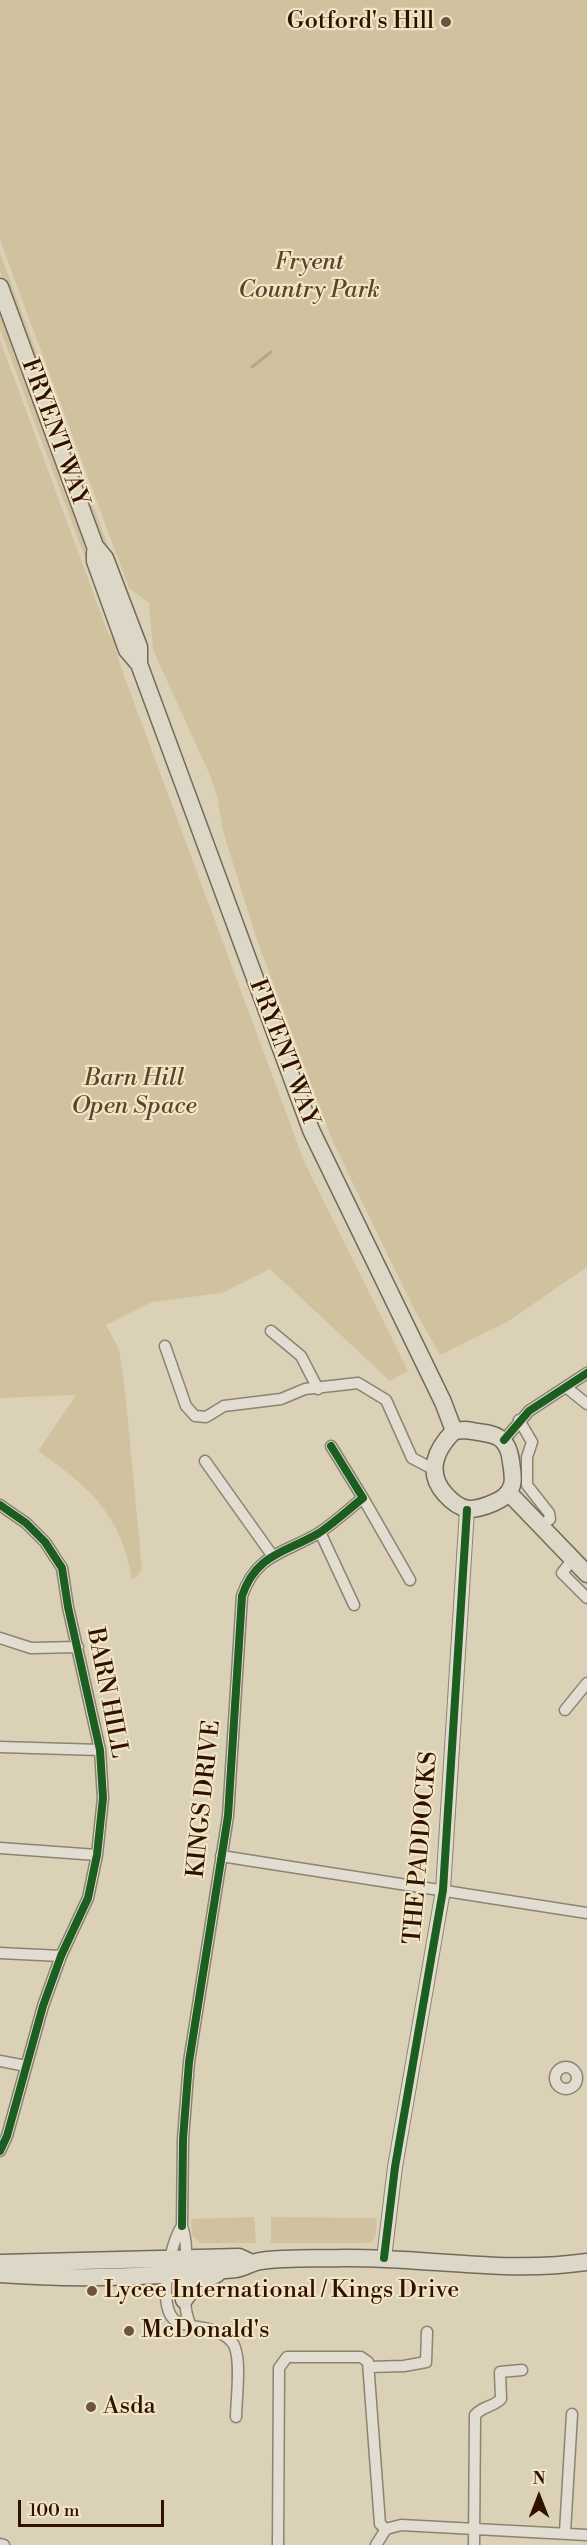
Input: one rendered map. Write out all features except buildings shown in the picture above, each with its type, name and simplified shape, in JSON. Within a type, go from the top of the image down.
[{"type":"main road","name":"FRYENT WAY","points":[[0,287],[95,546],[108,563],[139,647],[139,664],[311,1130],[443,1402],[454,1431]]},
{"type":"main road","points":[[454,1431],[495,1435],[504,1440],[510,1451],[513,1483],[509,1493],[479,1509],[467,1510],[454,1505],[435,1483],[433,1469],[448,1437],[454,1431]]},
{"type":"main road","points":[[509,1493],[587,1574]]},
{"type":"main road","points":[[0,2274],[24,2276],[186,2265],[239,2257],[252,2262],[384,2258],[509,2268],[587,2262]]},
{"type":"main road","points":[[186,2265],[223,2270],[239,2269],[252,2262]]},
{"type":"main road","points":[[0,2263],[167,2266]]},
{"type":"main road","points":[[184,2300],[192,2288],[223,2270]]},
{"type":"street","points":[[271,1331],[301,1356],[318,1389]]},
{"type":"street","points":[[165,1346],[186,1406],[195,1416],[206,1417],[224,1406],[281,1399],[305,1389],[358,1383],[386,1400],[412,1458],[433,1469]]},
{"type":"street","points":[[504,1440],[519,1420],[587,1373]]},
{"type":"street","points":[[566,1387],[587,1404]]},
{"type":"street","points":[[519,1420],[532,1442],[526,1457],[526,1485],[549,1513],[550,1519],[541,1526]]},
{"type":"street","points":[[331,1446],[410,1580]]},
{"type":"street","points":[[205,1461],[272,1555]]},
{"type":"street","name":"KINGS DRIVE","points":[[182,2226],[183,2139],[189,2062],[228,1816],[242,1596],[249,1576],[272,1555],[320,1532],[363,1497]]},
{"type":"street","name":"BARN HILL","points":[[0,1505],[26,1523],[55,1553],[62,1568],[100,1750],[103,1798],[97,1855],[88,1898],[61,1956],[0,2151]]},
{"type":"street","name":"THE PADDOCKS","points":[[384,2258],[395,2167],[443,1890],[467,1510]]},
{"type":"street","points":[[320,1532],[354,1605]]},
{"type":"street","points":[[572,1560],[562,1573],[587,1598]]},
{"type":"street","points":[[0,1638],[31,1648],[78,1647]]},
{"type":"street","points":[[565,1710],[587,1683]]},
{"type":"street","points":[[0,1747],[100,1750]]},
{"type":"street","points":[[0,1848],[97,1855]]},
{"type":"street","points":[[221,1856],[587,1913]]},
{"type":"street","points":[[0,1953],[61,1956]]},
{"type":"street","points":[[0,2061],[26,2066]]},
{"type":"street","points":[[182,2226],[186,2265],[184,2300],[190,2324]]},
{"type":"street","points":[[182,2226],[167,2266],[167,2295],[172,2316],[180,2323],[209,2328],[231,2341],[237,2351],[236,2417]]},
{"type":"street","points":[[369,2367],[404,2366],[426,2362],[429,2358],[427,2332]]},
{"type":"street","points":[[278,2545],[280,2363],[283,2359],[291,2357],[361,2357],[369,2367],[380,2524],[386,2529]]},
{"type":"street","points":[[474,2545],[475,2415],[480,2409],[495,2405],[501,2398],[500,2372],[522,2370]]},
{"type":"street","points":[[565,2532],[572,2414]]},
{"type":"street","points":[[376,2545],[386,2529],[401,2525],[473,2527],[587,2535]]},
{"type":"green space","name":"Fryent Country Park","points":[[0,0],[587,0],[587,1267],[507,1322],[440,1355],[413,1307],[333,1142],[256,937],[223,831],[217,796],[209,773],[153,650],[149,603],[129,588],[0,240]]},
{"type":"green space","points":[[0,253],[115,565],[111,568],[0,271]]},
{"type":"green space","points":[[0,308],[97,577],[93,579],[0,329]]},
{"type":"green space","name":"Barn Hill Open Space","points":[[0,340],[108,633],[114,641],[119,662],[304,1161],[408,1371],[390,1381],[270,1269],[222,1293],[152,1302],[106,1325],[119,1349],[125,1390],[142,1569],[138,1576],[132,1579],[120,1537],[100,1504],[73,1477],[38,1451],[76,1395],[0,1398]]},
{"type":"green space","points":[[254,2217],[256,2243],[200,2243],[192,2235],[191,2219]]},
{"type":"green space","points":[[271,2217],[377,2218],[376,2235],[372,2242],[365,2243],[271,2243]]},
{"type":"waterway","points":[[252,367],[271,352]]},
{"type":"cycle path","points":[[504,1440],[529,1411],[587,1373]]},
{"type":"cycle path","points":[[182,2226],[183,2139],[189,2062],[228,1816],[242,1596],[255,1571],[264,1563],[273,1556],[319,1533],[363,1498],[331,1446]]},
{"type":"cycle path","points":[[0,1505],[26,1523],[45,1542],[62,1568],[68,1607],[100,1750],[103,1798],[97,1855],[88,1898],[61,1956],[43,2006],[7,2136],[0,2151]]},
{"type":"cycle path","points":[[384,2258],[395,2167],[443,1890],[467,1510]]},
{"type":"place","name":"Gotford's Hill","points":[[446,22]]},
{"type":"place","name":"Lycee International / Kings Drive","points":[[92,2291]]},
{"type":"place","name":"McDonald's","points":[[129,2331]]},
{"type":"place","name":"Asda","points":[[91,2407]]}]
